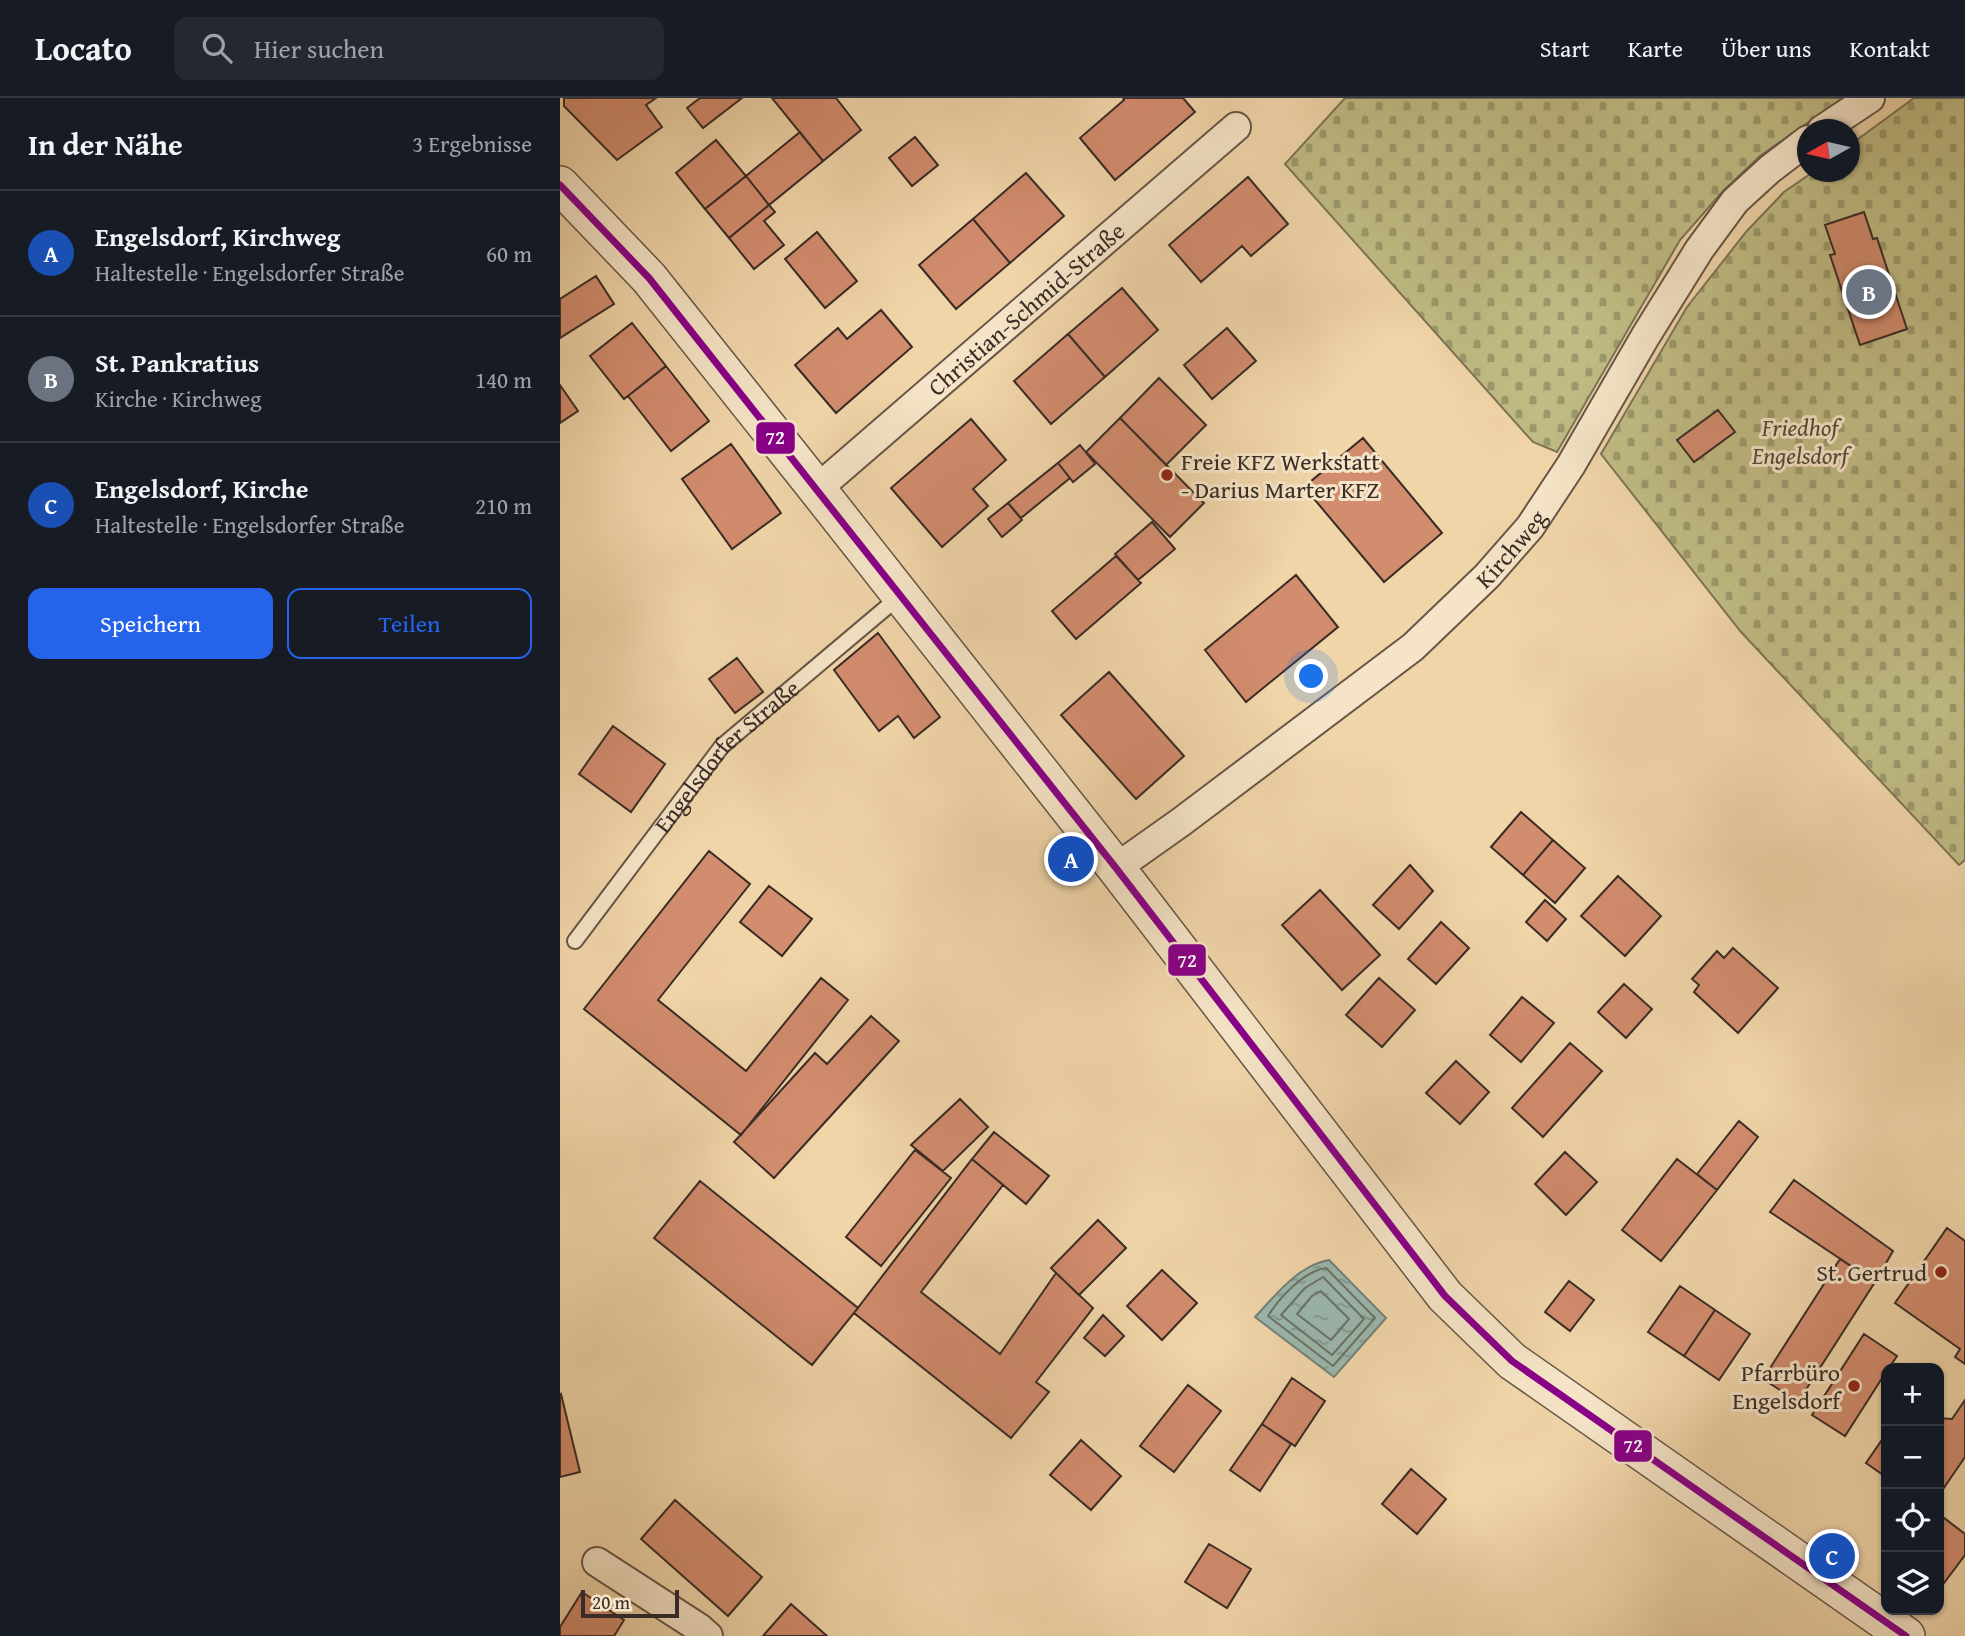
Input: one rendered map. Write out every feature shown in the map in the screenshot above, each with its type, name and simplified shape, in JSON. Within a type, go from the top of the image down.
[{"type":"street","points":[[1838,119],[1870,98]]},
{"type":"street","name":"Christian-Schmid-Straße","points":[[817,489],[1236,127]]},
{"type":"street","name":"Kirchweg","points":[[1116,868],[1413,648],[1487,576],[1530,527],[1571,465],[1699,250],[1735,201],[1797,148]]},
{"type":"street","points":[[560,186],[649,278],[1116,868],[1445,1296],[1512,1360],[1906,1636]]},
{"type":"street","points":[[597,1562],[701,1633]]},
{"type":"lane","name":"Engelsdorfer Straße","points":[[575,941],[722,746],[901,596]]},
{"type":"green space","points":[[1345,98],[1843,98],[1813,119],[1797,119],[1797,130],[1760,156],[1723,191],[1680,240],[1557,452],[1533,442],[1285,164]]},
{"type":"green space","name":"Friedhof Engelsdorf","points":[[1914,98],[1965,98],[1965,860],[1959,865],[1741,632],[1601,454],[1687,307],[1746,232],[1784,192],[1798,182],[1860,182],[1860,138]]},
{"type":"water","points":[[1329,1260],[1386,1318],[1334,1377],[1255,1317],[1297,1275]]},
{"type":"building","points":[[564,98],[656,98],[646,105],[662,127],[617,160],[564,106]]},
{"type":"building","points":[[700,98],[742,98],[703,128],[687,108]]},
{"type":"building","points":[[772,98],[836,98],[861,130],[823,161]]},
{"type":"building","points":[[1123,98],[1183,98],[1195,112],[1115,180],[1080,138],[1124,100]]},
{"type":"building","points":[[800,132],[823,161],[769,205],[746,176]]},
{"type":"building","points":[[915,137],[938,165],[912,186],[889,158]]},
{"type":"building","points":[[716,140],[746,176],[705,209],[676,173]]},
{"type":"building","points":[[1026,173],[1064,216],[1010,263],[973,219]]},
{"type":"building","points":[[746,176],[769,205],[729,238],[705,209]]},
{"type":"building","points":[[1248,177],[1288,224],[1251,256],[1242,246],[1201,282],[1169,245]]},
{"type":"building","points":[[769,205],[775,212],[764,221],[784,245],[754,269],[729,238]]},
{"type":"building","points":[[1864,212],[1873,239],[1877,238],[1907,329],[1860,345],[1830,255],[1835,254],[1825,225]]},
{"type":"building","points":[[973,219],[1010,263],[956,309],[919,265]]},
{"type":"building","points":[[817,232],[857,281],[825,308],[785,259]]},
{"type":"building","points":[[596,276],[614,304],[560,338],[560,299]]},
{"type":"building","points":[[1122,288],[1158,330],[1105,377],[1068,334]]},
{"type":"building","points":[[881,310],[912,347],[836,413],[795,365],[838,328],[847,339]]},
{"type":"building","points":[[632,323],[666,366],[624,399],[590,356]]},
{"type":"building","points":[[1227,328],[1256,361],[1212,399],[1184,365]]},
{"type":"building","points":[[1068,334],[1105,377],[1051,424],[1014,381]]},
{"type":"building","points":[[666,366],[709,421],[671,451],[628,396]]},
{"type":"building","points":[[1159,378],[1206,425],[1166,465],[1120,418]]},
{"type":"building","points":[[560,385],[578,411],[560,423]]},
{"type":"building","points":[[1718,410],[1735,432],[1694,462],[1677,440]]},
{"type":"building","points":[[1120,418],[1204,503],[1170,537],[1086,452]]},
{"type":"building","points":[[971,419],[1006,460],[973,489],[988,506],[942,547],[891,488]]},
{"type":"building","points":[[1363,438],[1442,533],[1384,582],[1304,487]]},
{"type":"building","points":[[731,444],[781,513],[732,549],[682,479]]},
{"type":"building","points":[[1080,445],[1095,464],[1073,482],[1058,463]]},
{"type":"building","points":[[1058,463],[1070,478],[1021,518],[1008,503]]},
{"type":"building","points":[[1008,503],[1022,520],[1002,537],[988,519]]},
{"type":"building","points":[[1152,522],[1175,549],[1138,580],[1115,554]]},
{"type":"building","points":[[1116,556],[1141,583],[1076,639],[1052,611]]},
{"type":"building","points":[[1296,575],[1338,627],[1246,702],[1205,650]]},
{"type":"building","points":[[878,633],[940,717],[914,738],[898,716],[879,731],[834,670]]},
{"type":"building","points":[[737,658],[763,692],[735,713],[709,679]]},
{"type":"building","points":[[1109,672],[1184,756],[1136,799],[1061,715]]},
{"type":"building","points":[[613,726],[665,764],[631,812],[579,774]]},
{"type":"building","points":[[1521,812],[1553,840],[1523,875],[1491,847]]},
{"type":"building","points":[[1553,840],[1585,868],[1555,903],[1523,875]]},
{"type":"building","points":[[709,851],[750,884],[658,1000],[746,1071],[821,978],[848,1000],[741,1135],[584,1009]]},
{"type":"building","points":[[1410,865],[1433,891],[1399,929],[1373,905]]},
{"type":"building","points":[[1618,876],[1661,916],[1625,956],[1581,916]]},
{"type":"building","points":[[769,886],[812,919],[782,956],[740,922]]},
{"type":"building","points":[[1320,890],[1380,955],[1342,990],[1282,925]]},
{"type":"building","points":[[1545,900],[1566,919],[1547,941],[1526,922]]},
{"type":"building","points":[[1441,922],[1469,948],[1436,984],[1408,959]]},
{"type":"building","points":[[1733,948],[1778,988],[1738,1033],[1694,992],[1699,985],[1692,979],[1717,951],[1724,958]]},
{"type":"building","points":[[1379,978],[1415,1010],[1382,1047],[1346,1015]]},
{"type":"building","points":[[1624,984],[1652,1009],[1626,1038],[1598,1012]]},
{"type":"building","points":[[1522,997],[1554,1023],[1521,1062],[1490,1035]]},
{"type":"building","points":[[871,1016],[899,1041],[774,1178],[734,1142],[815,1053],[827,1064]]},
{"type":"building","points":[[1570,1043],[1602,1071],[1543,1137],[1512,1108]]},
{"type":"building","points":[[1456,1061],[1489,1092],[1460,1124],[1426,1093]]},
{"type":"building","points":[[960,1099],[988,1127],[943,1171],[911,1145]]},
{"type":"building","points":[[1739,1121],[1758,1137],[1717,1190],[1697,1174]]},
{"type":"building","points":[[994,1132],[1049,1176],[1026,1204],[972,1159]]},
{"type":"building","points":[[915,1150],[951,1178],[881,1266],[846,1237]]},
{"type":"building","points":[[1565,1152],[1597,1182],[1566,1215],[1535,1184]]},
{"type":"building","points":[[972,1159],[1003,1185],[921,1292],[1000,1354],[1056,1273],[1093,1308],[1036,1382],[1049,1392],[1011,1438],[854,1313]]},
{"type":"building","points":[[1677,1159],[1717,1190],[1661,1261],[1622,1230]]},
{"type":"building","points":[[1794,1180],[1893,1251],[1875,1282],[1770,1212]]},
{"type":"building","points":[[700,1181],[858,1308],[812,1365],[654,1238]]},
{"type":"building","points":[[1098,1220],[1126,1248],[1079,1295],[1051,1268]]},
{"type":"building","name":"St. Gertrud","points":[[1947,1228],[1965,1241],[1965,1364],[1955,1357],[1960,1349],[1895,1303]]},
{"type":"building","points":[[1840,1259],[1875,1282],[1798,1402],[1763,1379]]},
{"type":"building","points":[[1162,1270],[1197,1303],[1162,1340],[1127,1306]]},
{"type":"building","points":[[1569,1281],[1594,1300],[1570,1331],[1545,1312]]},
{"type":"building","points":[[1680,1286],[1715,1310],[1684,1356],[1648,1332]]},
{"type":"building","points":[[1715,1310],[1750,1334],[1719,1380],[1684,1356]]},
{"type":"building","points":[[1103,1315],[1124,1336],[1105,1356],[1084,1338]]},
{"type":"building","name":"Pfarrbüro Engelsdorf","points":[[1864,1334],[1897,1356],[1892,1363],[1881,1363],[1881,1380],[1845,1436],[1812,1415]]},
{"type":"building","points":[[1292,1378],[1325,1401],[1295,1446],[1262,1424]]},
{"type":"building","points":[[1188,1385],[1221,1411],[1174,1472],[1140,1446]]},
{"type":"building","points":[[560,1395],[580,1472],[560,1477]]},
{"type":"building","points":[[1965,1400],[1965,1457],[1944,1488],[1944,1418],[1952,1419]]},
{"type":"building","points":[[1262,1424],[1291,1444],[1260,1491],[1230,1470]]},
{"type":"building","points":[[1081,1440],[1121,1476],[1091,1510],[1050,1475]]},
{"type":"building","points":[[1881,1441],[1881,1474],[1866,1463]]},
{"type":"building","points":[[1411,1469],[1446,1499],[1417,1534],[1382,1504]]},
{"type":"building","points":[[675,1500],[762,1577],[728,1616],[641,1539]]},
{"type":"building","points":[[1944,1518],[1965,1534],[1965,1555],[1944,1583]]},
{"type":"building","points":[[1209,1544],[1251,1569],[1227,1608],[1185,1582]]},
{"type":"building","points":[[582,1592],[624,1620],[614,1636],[560,1636],[560,1627]]},
{"type":"building","points":[[791,1604],[827,1636],[763,1636]]},
{"type":"transit line","name":"72","points":[[560,185],[649,278],[1116,868],[1445,1296],[1512,1361],[1906,1636]]},
{"type":"place","name":"St. Pankratius","points":[[1869,292]]},
{"type":"place","name":"Freie KFZ Werkstatt - Darius Marter KFZ","points":[[1167,475]]},
{"type":"place","name":"Engelsdorf, Kirchweg","points":[[1071,859]]},
{"type":"place","name":"St. Gertrud","points":[[1941,1272]]},
{"type":"place","name":"Pfarrbüro Engelsdorf","points":[[1854,1386]]},
{"type":"place","name":"Engelsdorf, Kirche","points":[[1832,1556]]}]
